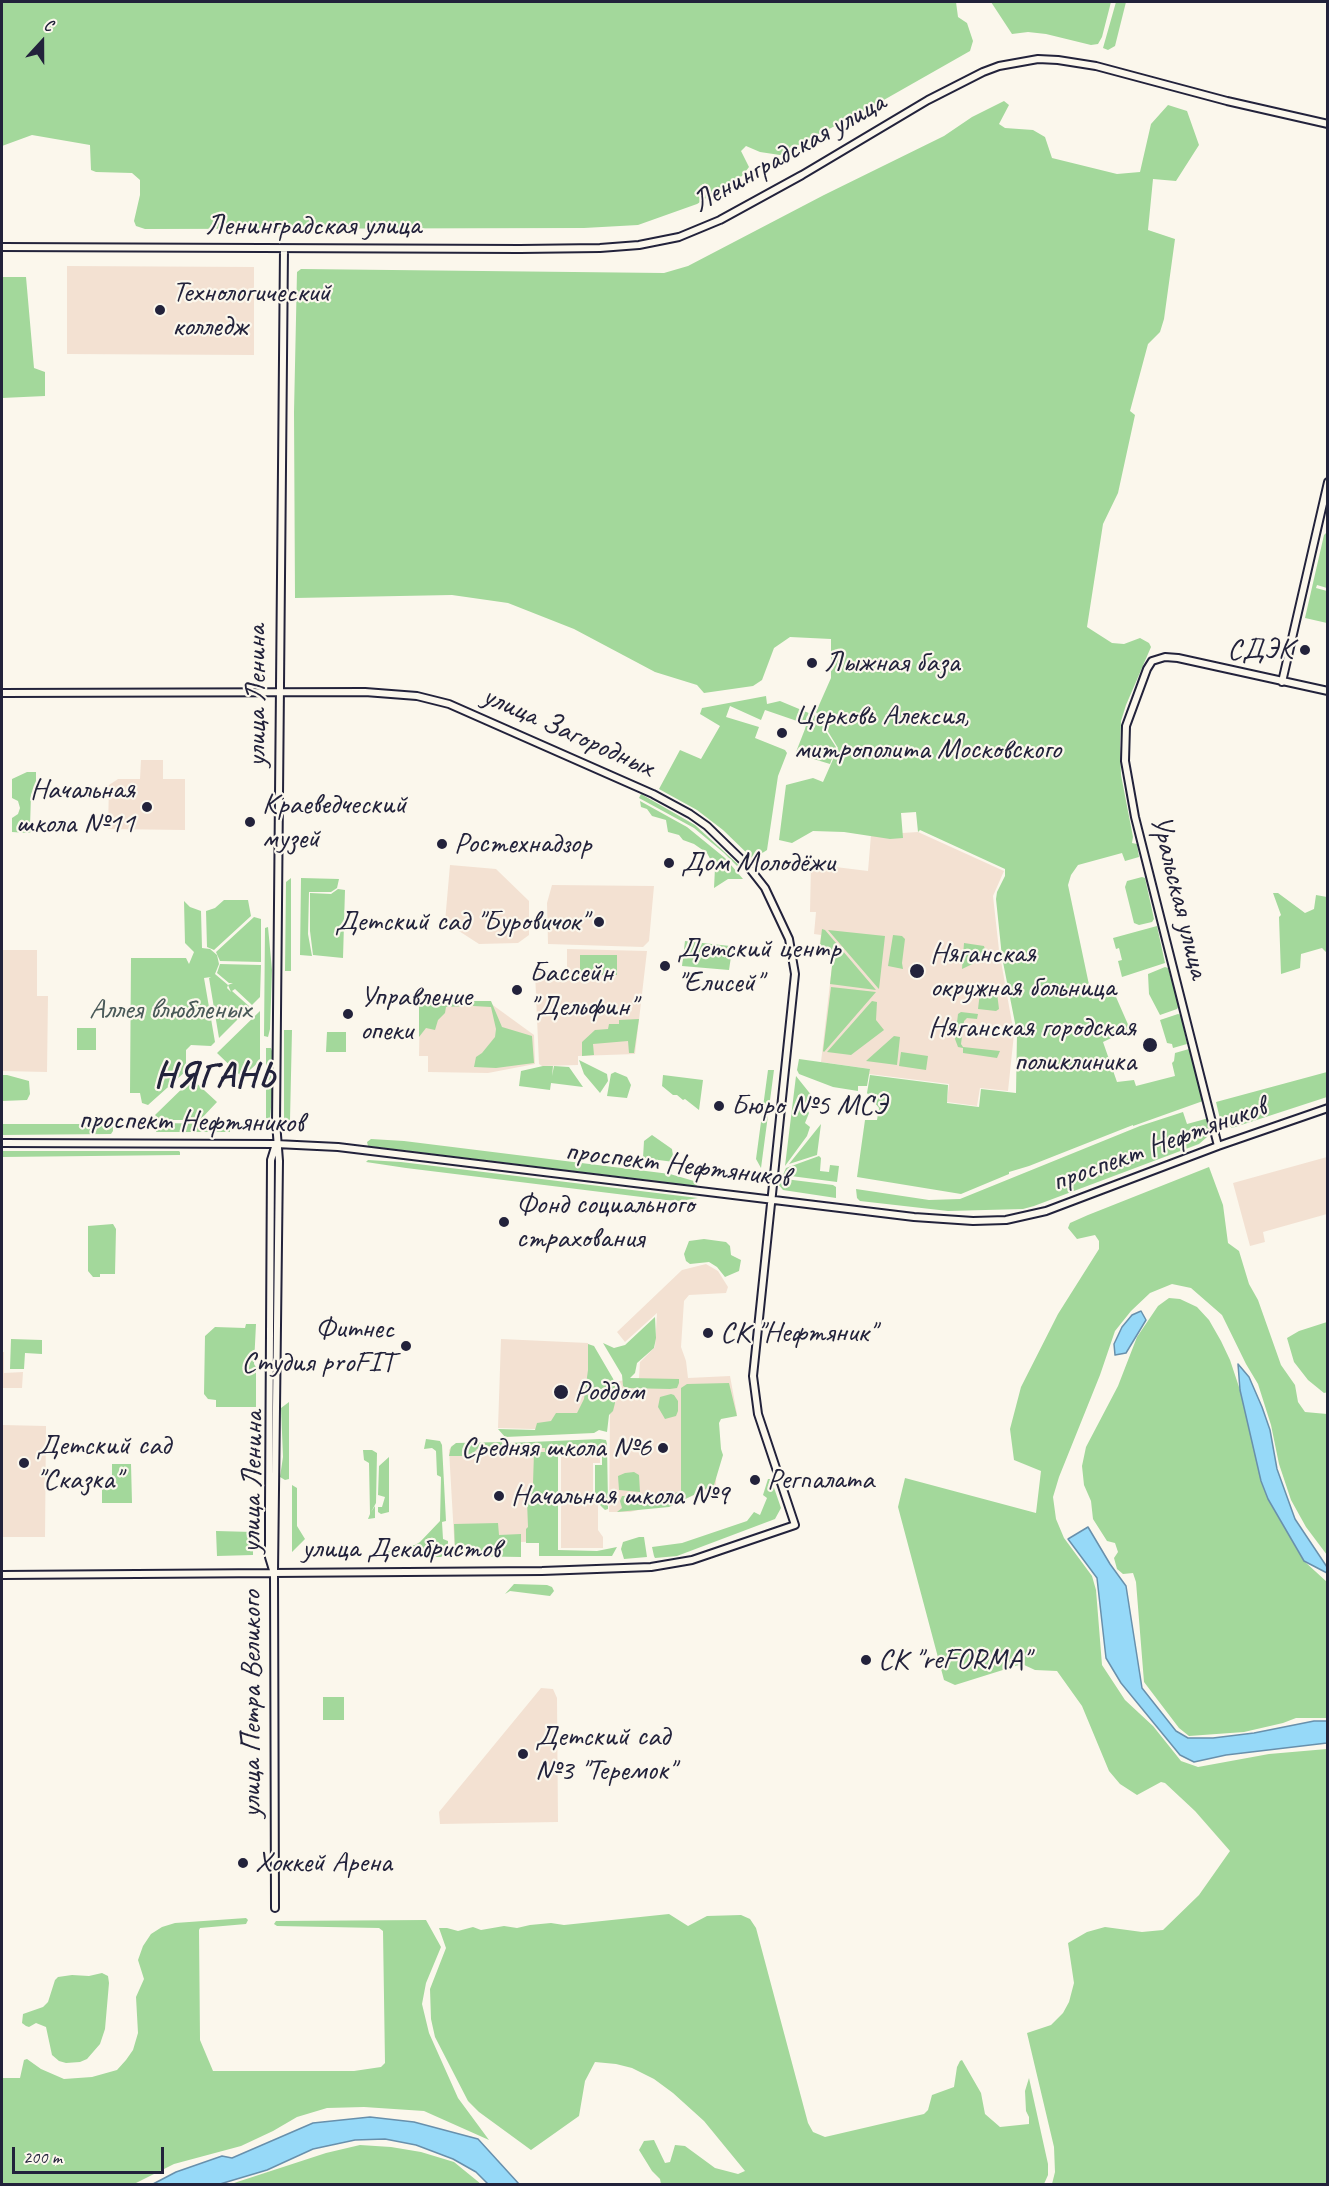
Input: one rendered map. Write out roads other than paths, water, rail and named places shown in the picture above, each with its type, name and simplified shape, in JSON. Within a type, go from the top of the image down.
[{"type":"main road","name":"Ленинградская улица","points":[[2,247],[620,248],[660,241],[699,230],[751,204],[928,100],[983,72],[999,66],[1038,59],[1096,66],[1227,101],[1328,124]]},
{"type":"main road","name":"улица Ленина","points":[[274,1572],[269,1557],[274,1300],[271,1160],[276,1144],[284,249]]},
{"type":"main road","points":[[1328,482],[1282,682],[1328,691]]},
{"type":"main road","name":"Уральская улица","points":[[1218,1146],[1146,866],[1127,779],[1126,726],[1134,701],[1152,661],[1165,657],[1282,682]]},
{"type":"main road","name":"улица Загородных","points":[[2,693],[400,693],[428,698],[460,708],[653,794],[692,816],[735,852],[753,872],[770,898],[789,939],[795,968],[794,996],[753,1363],[753,1389],[758,1414],[795,1525]]},
{"type":"main road","name":"проспект Нефтяников","points":[[2,1143],[276,1144],[350,1148],[914,1217],[973,1221],[1006,1220],[1046,1211],[1218,1146],[1328,1108]]},
{"type":"main road","name":"улица Декабристов","points":[[2,1575],[542,1571],[661,1566],[692,1560],[795,1525]]},
{"type":"main road","name":"улица Петра Великого","points":[[274,1572],[275,1908]]},
{"type":"water","points":[[1141,1311],[1146,1320],[1126,1353],[1115,1355],[1114,1344],[1122,1327],[1132,1315]]},
{"type":"water","points":[[1238,1364],[1249,1377],[1262,1407],[1270,1430],[1277,1469],[1295,1519],[1327,1567],[1327,1573],[1304,1561],[1268,1499],[1261,1481],[1240,1390]]},
{"type":"water","points":[[1088,1527],[1126,1586],[1142,1688],[1176,1731],[1188,1738],[1213,1738],[1254,1733],[1314,1721],[1327,1721],[1327,1743],[1226,1755],[1194,1762],[1180,1755],[1121,1683],[1106,1658],[1097,1578],[1068,1539]]},
{"type":"water","points":[[370,2117],[414,2122],[478,2139],[519,2184],[488,2184],[476,2172],[453,2159],[416,2145],[385,2139],[355,2140],[313,2149],[267,2170],[220,2184],[153,2184],[176,2172],[222,2156],[232,2158],[313,2123]]},
{"type":"place","name":"Технологический колледж","points":[[160,310]]},
{"type":"place","name":"СДЭК","points":[[1305,650]]},
{"type":"place","name":"Лыжная база","points":[[812,663]]},
{"type":"place","name":"Церковь Алексия, митрополита Московского","points":[[782,733]]},
{"type":"place","name":"Начальная школа №11","points":[[147,807]]},
{"type":"place","name":"Краеведческий музей","points":[[250,822]]},
{"type":"place","name":"Ростехнадзор","points":[[442,844]]},
{"type":"place","name":"Дом Молодёжи","points":[[669,863]]},
{"type":"place","name":"Детский сад \"Буровичок\"","points":[[599,922]]},
{"type":"place","name":"Детский центр \"Елисей\"","points":[[665,966]]},
{"type":"place","name":"Няганская окружная больница","points":[[917,971]]},
{"type":"place","name":"Бассейн \"Дельфин\"","points":[[517,990]]},
{"type":"place","name":"Управление опеки","points":[[348,1014]]},
{"type":"place","name":"Няганская городская поликлиника","points":[[1150,1045]]},
{"type":"place","name":"Бюро №5 МСЭ","points":[[719,1106]]},
{"type":"place","name":"Фонд социального страхования","points":[[504,1222]]},
{"type":"place","name":"СК \"Нефтяник\"","points":[[708,1333]]},
{"type":"place","name":"Фитнес Студия proFIT","points":[[406,1346]]},
{"type":"place","name":"Роддом","points":[[561,1392]]},
{"type":"place","name":"Средняя школа №6","points":[[663,1448]]},
{"type":"place","name":"Детский сад \"Сказка\"","points":[[24,1463]]},
{"type":"place","name":"Регпалата","points":[[755,1480]]},
{"type":"place","name":"Начальная школа №9","points":[[499,1496]]},
{"type":"place","name":"СК \"reFORMA\"","points":[[866,1660]]},
{"type":"place","name":"Детский сад №3 \"Теремок\"","points":[[523,1754]]},
{"type":"place","name":"Хоккей Арена","points":[[243,1863]]},
{"type":"district","name":"НЯГАНЬ","points":[[215,1077]]},
{"type":"park label","name":"Аллея влюбленых","points":[[170,1010]]}]
